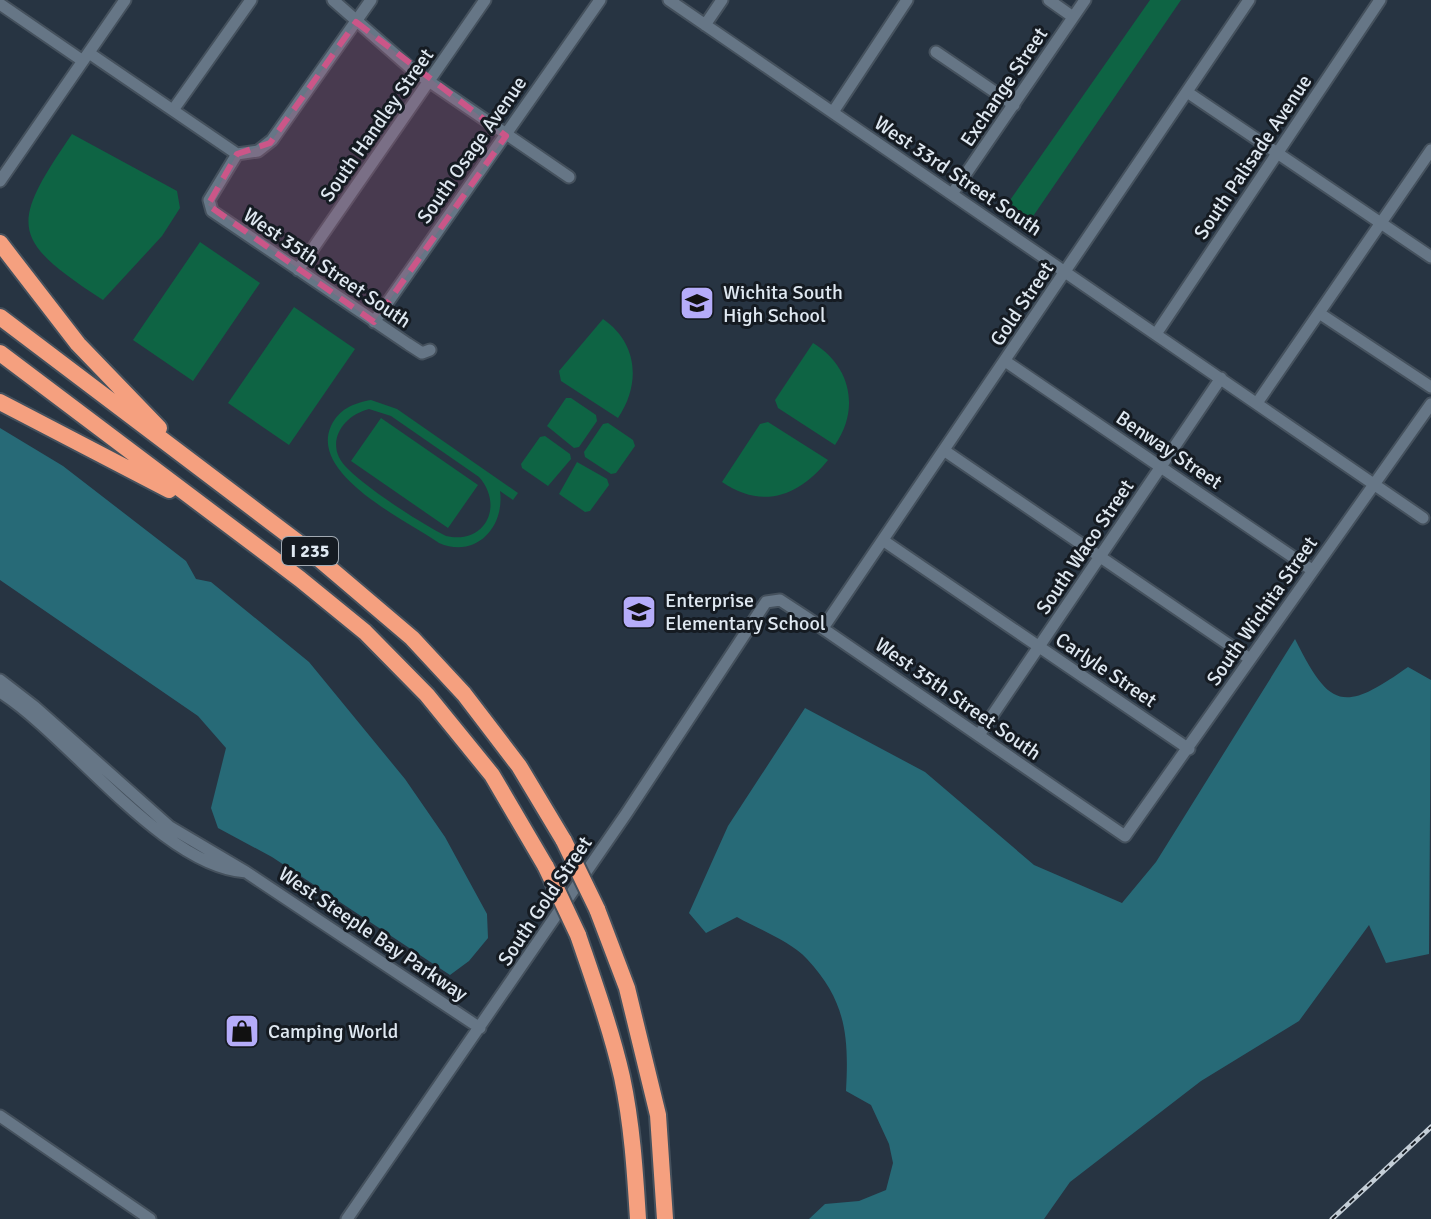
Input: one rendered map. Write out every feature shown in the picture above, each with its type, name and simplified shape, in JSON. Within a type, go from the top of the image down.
[{"type":"highway","points":[[0,243],[78,344],[200,469]]},
{"type":"highway","name":"I 235","points":[[0,317],[312,553],[412,638],[464,694],[519,766],[564,841],[597,909],[627,988],[658,1115],[665,1219]]},
{"type":"highway","name":"I 235","points":[[0,353],[365,632],[427,695],[492,775],[546,867],[578,935],[622,1077],[636,1186],[636,1219]]},
{"type":"highway","points":[[0,402],[211,512]]},
{"type":"highway","points":[[660,1138],[675,1219]]},
{"type":"street","points":[[0,181],[125,0]]},
{"type":"street","points":[[173,110],[251,0]]},
{"type":"street","points":[[333,0],[428,81],[569,177]]},
{"type":"street","points":[[0,4],[173,110],[237,154],[253,153],[270,143],[371,0]]},
{"type":"street","name":"South Handley Street","points":[[298,270],[485,0]]},
{"type":"street","name":"South Osage Avenue","points":[[374,322],[600,0]]},
{"type":"street","name":"West 33rd Street South","points":[[669,0],[1423,518]]},
{"type":"street","points":[[705,25],[722,0]]},
{"type":"street","points":[[833,112],[907,0]]},
{"type":"street","points":[[1049,0],[1073,17]]},
{"type":"street","name":"Exchange Street","points":[[952,194],[1085,0]]},
{"type":"street","name":"Gold Street","points":[[823,628],[1249,0]]},
{"type":"street","name":"South Palisade Avenue","points":[[1156,334],[1380,0]]},
{"type":"street","points":[[936,52],[1014,105]]},
{"type":"street","points":[[1187,92],[1431,257]]},
{"type":"street","points":[[1257,403],[1431,150]]},
{"type":"street","name":"West 35th Street South","points":[[237,154],[208,205],[212,211],[422,353],[430,350]]},
{"type":"street","points":[[1319,313],[1431,387]]},
{"type":"street","name":"Benway Street","points":[[1005,361],[1312,570]]},
{"type":"street","name":"South Waco Street","points":[[979,735],[1221,378]]},
{"type":"street","name":"South Wichita Street","points":[[1123,836],[1132,832],[1312,570],[1431,404]]},
{"type":"street","points":[[945,451],[1250,659]]},
{"type":"street","name":"Carlyle Street","points":[[884,541],[1189,749]]},
{"type":"street","name":"West 35th Street South","points":[[769,600],[780,600],[823,628],[1123,836]]},
{"type":"street","name":"South Gold Street","points":[[347,1219],[769,600]]},
{"type":"street","name":"West Steeple Bay Parkway","points":[[0,680],[35,707],[170,827],[246,872],[480,1028]]},
{"type":"street","name":"West Steeple Bay Parkway","points":[[0,692],[165,834],[219,866],[246,872]]},
{"type":"street","points":[[0,1116],[150,1219]]},
{"type":"highlighted area","points":[[356,22],[506,136],[374,322],[208,205],[237,154],[270,143]]},
{"type":"green space","points":[[1150,0],[1181,0],[1025,228],[1001,213]]},
{"type":"green space","points":[[72,134],[177,191],[180,208],[162,236],[103,300],[50,261],[36,245],[29,228],[30,210],[37,190]]},
{"type":"green space","points":[[200,242],[260,283],[193,381],[133,340]]},
{"type":"green space","points":[[294,307],[355,349],[289,445],[228,403]]},
{"type":"green space","points":[[603,319],[623,340],[632,365],[630,392],[618,418],[561,381],[559,371]]},
{"type":"green space","points":[[813,343],[836,364],[848,389],[847,417],[835,445],[778,408],[775,400]]},
{"type":"green space","points":[[566,398],[571,398],[596,415],[597,421],[579,447],[574,448],[547,426]]},
{"type":"green space","points":[[371,400],[397,409],[518,493],[513,500],[500,491],[498,517],[485,536],[465,547],[439,543],[385,509],[347,478],[334,462],[328,444],[331,426],[343,411]],"holes":[[[369,409],[391,416],[479,477],[490,499],[490,510],[481,529],[472,535],[446,536],[381,496],[348,469],[337,451],[336,442],[343,425]]]},
{"type":"green space","points":[[381,418],[478,485],[448,528],[351,461]]},
{"type":"green space","points":[[768,422],[828,460],[805,483],[780,495],[766,497],[737,491],[722,482],[760,424]]},
{"type":"green space","points":[[608,423],[633,440],[635,446],[616,473],[611,474],[585,457],[584,452],[603,424]]},
{"type":"green space","points":[[545,436],[570,454],[571,459],[548,486],[522,468],[521,464],[540,437]]},
{"type":"green space","points":[[577,462],[607,479],[609,485],[590,511],[585,512],[559,494]]},
{"type":"water","points":[[0,428],[63,466],[186,561],[196,579],[211,582],[309,662],[405,779],[445,837],[487,914],[488,938],[469,961],[450,975],[272,857],[218,828],[211,808],[226,748],[198,716],[0,580]]},
{"type":"water","points":[[1295,639],[1318,679],[1329,691],[1340,696],[1353,697],[1368,692],[1408,667],[1431,680],[1429,954],[1386,963],[1369,925],[1299,1021],[1201,1081],[1070,1182],[1044,1219],[809,1219],[825,1204],[859,1201],[886,1190],[893,1163],[889,1144],[871,1105],[846,1091],[847,1053],[837,1005],[820,974],[807,959],[783,941],[737,917],[706,933],[689,913],[728,826],[805,708],[925,772],[1034,865],[1122,903],[1156,862]]},
{"type":"railway","points":[[1332,1219],[1431,1127]]},
{"type":"place","name":"Wichita South High School","points":[[697,303]]},
{"type":"place","name":"Enterprise Elementary School","points":[[639,612]]},
{"type":"place","name":"Camping World","points":[[242,1031]]}]
